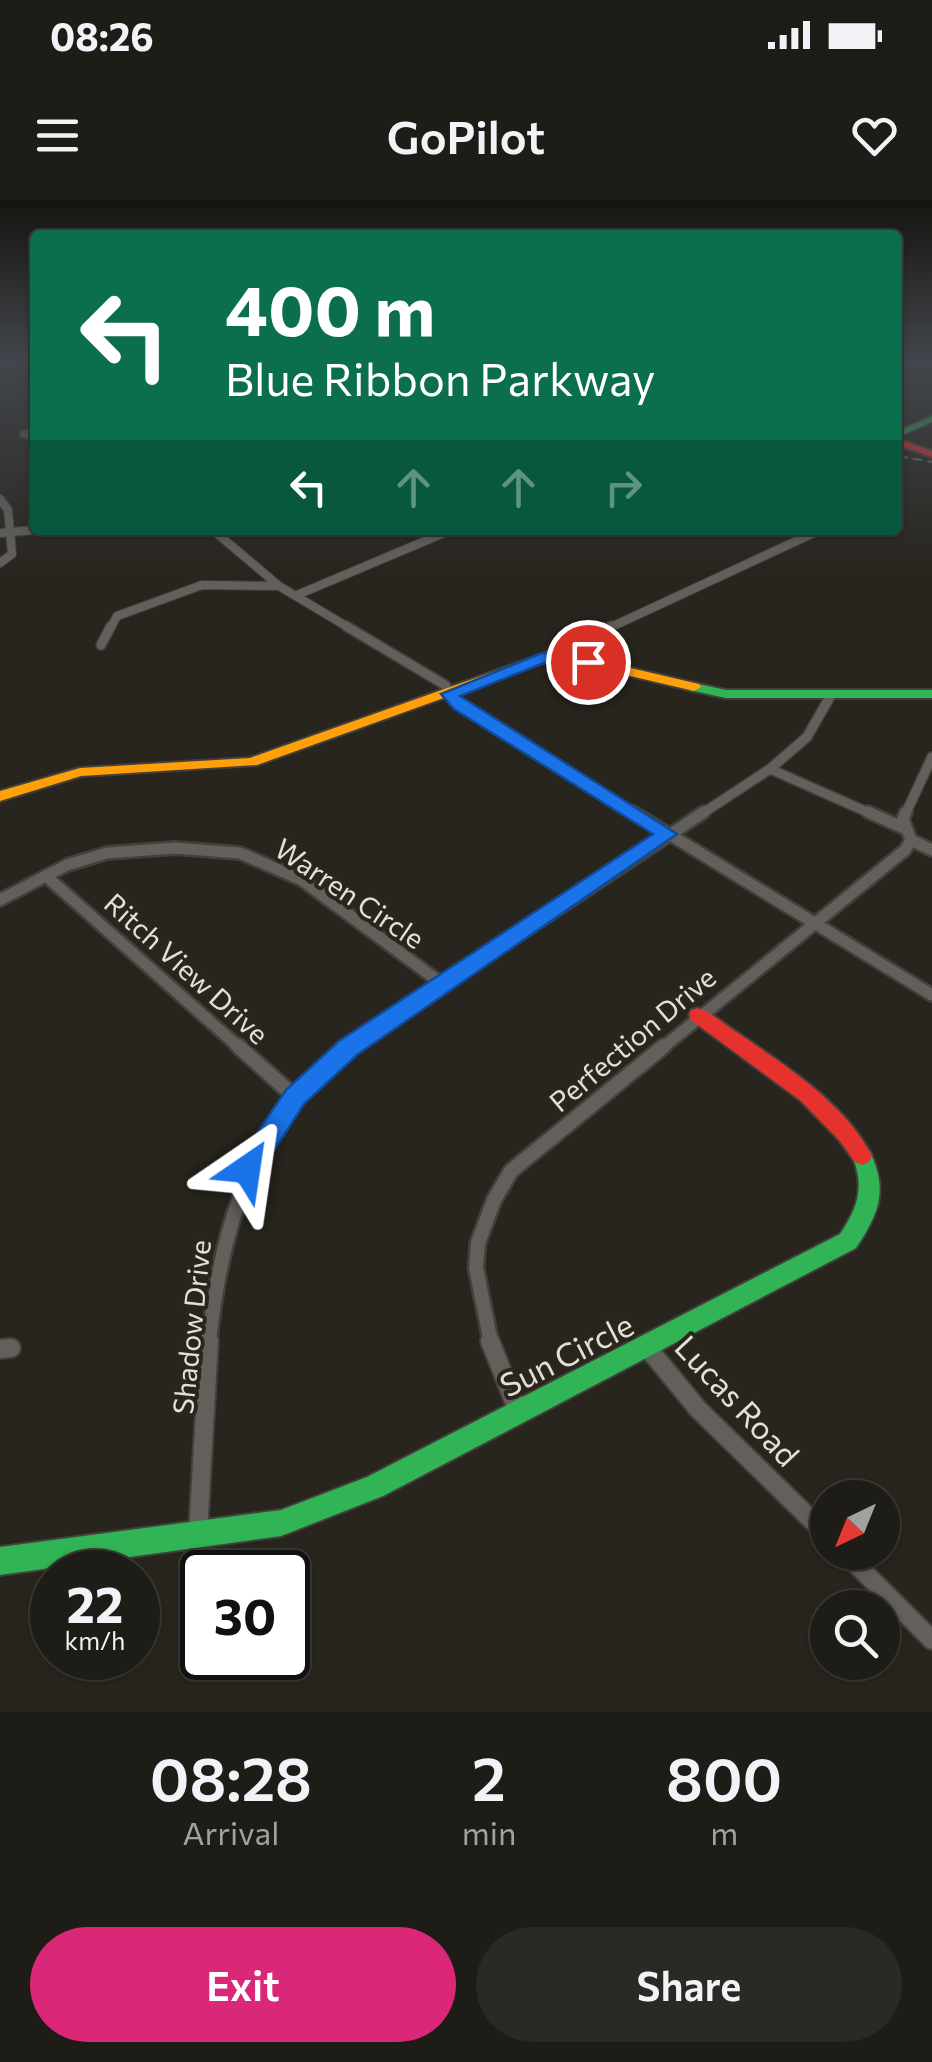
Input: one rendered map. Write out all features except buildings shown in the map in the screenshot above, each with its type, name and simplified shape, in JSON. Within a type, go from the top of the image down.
[{"type":"street","points":[[902,443],[932,454]]},
{"type":"street","points":[[0,499],[8,510],[5,532],[11,556],[0,562]]},
{"type":"street","points":[[5,532],[30,530]]},
{"type":"street","points":[[219,535],[279,586],[445,685],[460,706],[932,996]]},
{"type":"street","points":[[298,595],[439,535]]},
{"type":"street","points":[[0,796],[80,772],[252,762],[542,658],[571,654],[810,535]]},
{"type":"street","points":[[101,646],[114,618],[192,587],[279,586]]},
{"type":"street","points":[[571,654],[726,694],[932,694]]},
{"type":"street","name":"Shadow Drive","points":[[198,1535],[214,1289],[225,1234],[247,1169],[295,1097],[320,1070],[441,982],[770,769],[806,736],[831,695]]},
{"type":"street","name":"Perfection Drive","points":[[518,1411],[494,1356],[480,1306],[476,1258],[485,1217],[512,1171],[904,850],[908,834],[903,819],[932,757]]},
{"type":"street","points":[[770,769],[908,834],[932,850]]},
{"type":"street","name":"Warren Circle","points":[[0,900],[73,862],[114,852],[234,851],[257,857],[310,887],[441,982]]},
{"type":"street","name":"Ritch View Drive","points":[[46,876],[295,1097]]},
{"type":"street","name":"Sun Circle","points":[[0,1561],[281,1523],[374,1487],[848,1241],[866,1214],[872,1184],[864,1155],[836,1119],[698,1015]]},
{"type":"street","name":"Lucas Road","points":[[647,1348],[698,1408],[810,1518]]},
{"type":"street","points":[[862,1570],[932,1640]]},
{"type":"railway","points":[[902,457],[932,462]]},
{"type":"traffic: fast","points":[[694,687],[726,694],[932,694]]},
{"type":"traffic: fast","points":[[0,1561],[281,1523],[374,1487],[848,1241],[869,1200],[870,1179],[862,1156]]},
{"type":"traffic: slow","points":[[0,796],[80,772],[252,762],[543,658],[588,662],[694,687]]},
{"type":"traffic: jam","points":[[902,443],[932,454]]},
{"type":"traffic: jam","points":[[698,1015],[808,1096],[862,1156]]},
{"type":"route","points":[[247,1169],[295,1097],[320,1070],[376,1026],[667,834],[460,706],[450,694],[542,658],[588,662]]}]
